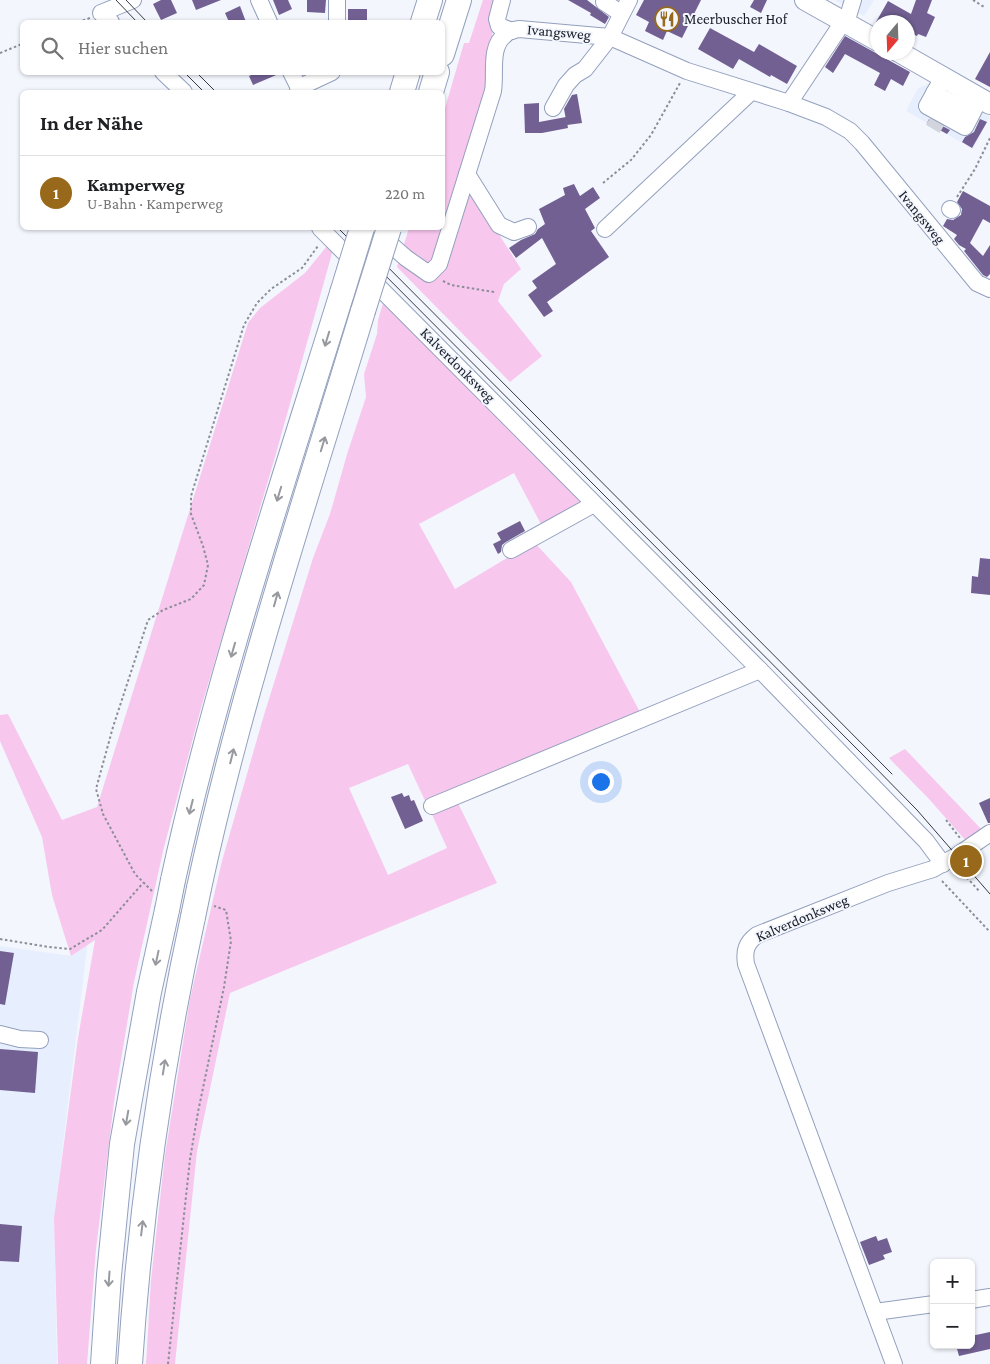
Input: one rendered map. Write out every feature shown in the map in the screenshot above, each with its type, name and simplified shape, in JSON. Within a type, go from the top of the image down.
[{"type":"highway","points":[[424,20],[430,0]]},
{"type":"highway","points":[[445,44],[459,0]]},
{"type":"highway","points":[[403,90],[407,75]]},
{"type":"highway","points":[[432,90],[436,75]]},
{"type":"highway","points":[[104,1364],[109,1275],[122,1144],[149,992],[173,880],[216,709],[248,597],[361,230]]},
{"type":"highway","points":[[130,1364],[136,1278],[152,1144],[176,996],[199,888],[242,714],[388,230]]},
{"type":"main road","points":[[804,0],[870,36]]},
{"type":"main road","points":[[905,60],[934,99],[971,114]]},
{"type":"street","points":[[106,18],[133,0]]},
{"type":"street","points":[[259,0],[268,20]]},
{"type":"street","points":[[336,0],[337,20]]},
{"type":"street","points":[[502,0],[497,19],[499,26],[512,31]]},
{"type":"street","points":[[553,108],[566,85],[575,74],[585,69],[610,37],[629,0]]},
{"type":"street","points":[[789,103],[845,22],[853,0]]},
{"type":"street","name":"Ivangsweg","points":[[429,274],[439,264],[493,91],[495,54],[498,42],[506,33],[519,29],[610,37],[687,71],[826,116],[850,130],[978,283],[990,289]]},
{"type":"street","points":[[167,75],[182,90]]},
{"type":"street","points":[[293,75],[300,90],[327,75]]},
{"type":"street","points":[[606,229],[751,92]]},
{"type":"street","points":[[934,99],[971,114]]},
{"type":"street","points":[[467,174],[499,224],[514,232],[528,227]]},
{"type":"street","name":"Kalverdonksweg","points":[[323,230],[760,670],[926,841],[942,864],[888,883],[757,935],[750,940],[745,954],[746,964],[894,1364]]},
{"type":"street","points":[[374,230],[406,258],[429,274]]},
{"type":"street","points":[[511,550],[594,504]]},
{"type":"street","points":[[432,806],[760,670]]},
{"type":"street","points":[[942,864],[990,833]]},
{"type":"street","points":[[0,1034],[20,1039],[40,1040]]},
{"type":"street","points":[[975,1299],[990,1297]]},
{"type":"street","points":[[875,1312],[930,1305]]},
{"type":"path","points":[[973,0],[984,7]]},
{"type":"path","points":[[0,53],[20,45]]},
{"type":"path","points":[[603,183],[631,160],[651,135],[687,71]]},
{"type":"path","points":[[951,210],[990,138]]},
{"type":"path","points":[[152,891],[135,874],[103,814],[96,789],[113,727],[148,620],[163,610],[192,599],[204,585],[208,565],[191,514],[191,496],[244,325],[257,303],[271,289],[302,268],[323,230]]},
{"type":"path","points":[[429,274],[451,285],[494,292]]},
{"type":"path","points":[[946,820],[969,848]]},
{"type":"path","points":[[942,864],[980,892]]},
{"type":"path","points":[[942,864],[990,932]]},
{"type":"path","points":[[0,939],[70,949],[102,930],[143,882]]},
{"type":"path","points":[[168,1364],[190,1159],[224,988],[231,940],[226,910],[214,906]]},
{"type":"shaded area","points":[[483,0],[499,0],[493,19],[490,89],[462,176],[521,269],[504,284],[498,301],[542,356],[510,382],[397,267],[408,230],[445,230],[445,108],[464,43],[469,43]]},
{"type":"shaded area","points":[[835,0],[874,0],[864,16]]},
{"type":"shaded area","points":[[931,83],[990,117],[973,149],[906,111],[918,88]]},
{"type":"shaded area","points":[[327,246],[333,248],[331,257],[275,457],[201,708],[164,847],[134,982],[114,1102],[96,1249],[87,1364],[58,1364],[54,1218],[78,1038],[95,940],[71,956],[52,895],[42,837],[0,741],[0,715],[8,714],[62,820],[97,807],[248,323],[260,308],[305,273]]},
{"type":"shaded area","points":[[384,300],[582,501],[581,504],[542,526],[514,473],[419,524],[455,589],[534,542],[571,582],[641,714],[427,805],[408,764],[349,788],[388,875],[447,848],[430,810],[456,799],[497,883],[230,993],[197,1151],[175,1364],[146,1364],[151,1280],[165,1155],[190,999],[222,861],[264,715],[366,397],[364,374],[377,334],[378,320]]},
{"type":"shaded area","points":[[905,749],[983,831],[967,842],[889,758]]},
{"type":"shaded area","points":[[88,940],[54,1218],[57,1364],[0,1364],[0,946],[71,956]]},
{"type":"building","points":[[161,0],[171,0],[177,13],[161,20],[153,4]]},
{"type":"building","points":[[192,0],[221,0],[196,10]]},
{"type":"building","points":[[273,0],[288,0],[292,9],[279,15]]},
{"type":"building","points":[[307,0],[326,0],[325,13],[307,12]]},
{"type":"building","points":[[568,0],[587,0],[609,17],[605,24],[590,15],[591,13]]},
{"type":"building","name":"Meerbuscher Hof","points":[[644,0],[701,0],[682,38],[667,31],[663,40],[645,31],[649,22],[636,15]]},
{"type":"building","points":[[754,0],[767,0],[761,13],[750,7]]},
{"type":"building","points":[[916,0],[932,0],[927,13],[935,17],[926,37],[918,34],[917,36],[915,35],[915,15],[880,15],[888,1],[911,14]]},
{"type":"building","points":[[240,6],[245,20],[228,20],[225,13]]},
{"type":"building","points":[[348,9],[367,9],[367,20],[348,20]]},
{"type":"building","points":[[710,28],[754,52],[759,44],[797,66],[787,84],[771,75],[770,77],[739,59],[733,69],[698,49]]},
{"type":"building","points":[[845,36],[870,50],[870,60],[888,60],[910,72],[903,86],[891,79],[885,91],[874,85],[880,73],[845,54],[833,73],[825,67]]},
{"type":"building","points":[[990,52],[990,87],[975,79]]},
{"type":"building","points":[[251,75],[276,75],[253,85],[249,76]]},
{"type":"building","points":[[577,94],[582,123],[567,125],[564,109],[572,95]]},
{"type":"building","points":[[539,103],[539,122],[566,117],[568,128],[542,133],[525,133],[524,104]]},
{"type":"building","points":[[929,119],[950,130],[947,134],[927,123]]},
{"type":"building","points":[[980,119],[987,122],[972,148],[962,142],[965,137],[974,132]]},
{"type":"building","points":[[574,184],[580,196],[593,187],[600,198],[585,209],[595,228],[591,231],[609,257],[547,302],[553,311],[544,317],[528,295],[537,288],[532,281],[556,264],[542,238],[516,258],[509,248],[535,234],[545,224],[539,209],[565,195],[563,188]]},
{"type":"building","points":[[963,191],[990,206],[990,223],[983,219],[970,243],[983,256],[990,245],[990,274],[987,277],[983,275],[964,251],[966,249],[954,239],[957,235],[943,226],[947,219],[953,220],[961,215],[962,209],[957,202]]},
{"type":"building","points":[[520,521],[525,531],[502,545],[501,552],[498,554],[493,544],[501,540],[497,533]]},
{"type":"building","points":[[980,558],[990,559],[990,595],[971,593],[972,576],[978,577]]},
{"type":"building","points":[[402,793],[404,797],[409,795],[411,801],[414,800],[423,821],[405,829],[391,797]]},
{"type":"building","points":[[990,798],[990,823],[988,823],[979,803]]},
{"type":"building","points":[[0,951],[14,953],[5,1005],[0,1004]]},
{"type":"building","points":[[0,1049],[38,1052],[35,1093],[0,1090]]},
{"type":"building","points":[[0,1224],[22,1226],[19,1262],[0,1261]]},
{"type":"building","points":[[876,1236],[878,1241],[887,1238],[892,1252],[883,1255],[885,1259],[869,1265],[860,1242]]},
{"type":"building","points":[[990,1332],[990,1349],[959,1356],[957,1349],[975,1349],[975,1335]]},
{"type":"tunnel","points":[[930,118],[950,130]]},
{"type":"tram line","points":[[116,0],[135,20]]},
{"type":"tram line","points":[[126,0],[145,20]]},
{"type":"tram line","points":[[187,75],[202,90]]},
{"type":"tram line","points":[[199,75],[214,90]]},
{"type":"tram line","points":[[340,230],[917,810],[990,894]]},
{"type":"tram line","points":[[351,230],[892,774]]},
{"type":"place","name":"Meerbuscher Hof","points":[[667,19]]},
{"type":"place","name":"Kamperweg","points":[[966,861]]}]
